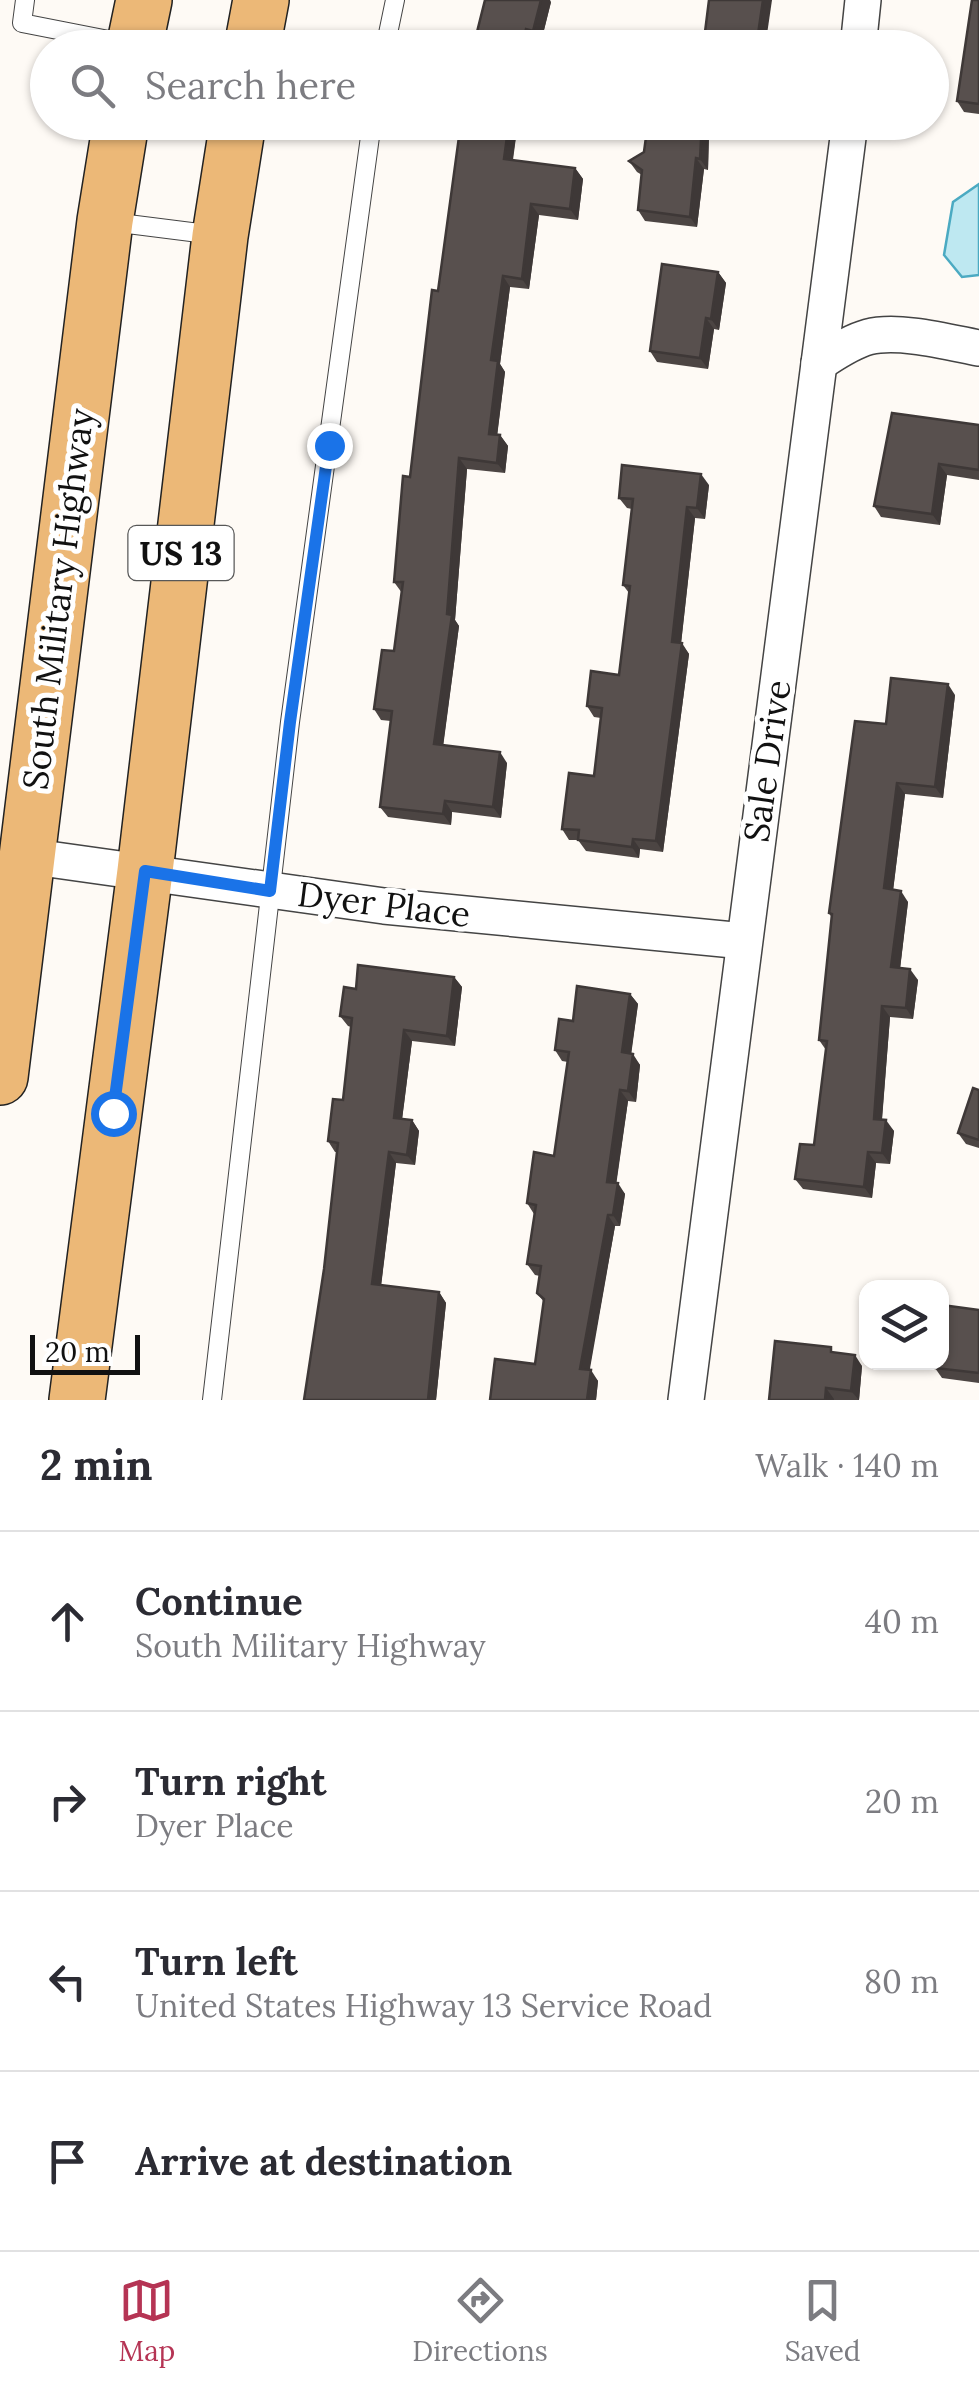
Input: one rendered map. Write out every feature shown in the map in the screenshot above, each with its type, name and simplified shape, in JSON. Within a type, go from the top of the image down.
[{"type":"main road","points":[[255,30],[261,0]]},
{"type":"main road","name":"South Military Highway","points":[[0,1076],[20,855],[118,140]]},
{"type":"main road","name":"US 13","points":[[77,1400],[220,236],[235,140]]},
{"type":"street","points":[[860,30],[863,0]]},
{"type":"street","name":"Sale Drive","points":[[686,1400],[848,140]]},
{"type":"street","points":[[819,363],[844,346],[872,336],[925,338],[979,348]]},
{"type":"street","name":"Dyer Place","points":[[20,855],[384,906],[744,941]]},
{"type":"lane","points":[[25,0],[22,23],[124,30]]},
{"type":"lane","points":[[389,30],[395,0]]},
{"type":"lane","points":[[212,1400],[270,891],[347,285],[369,140]]},
{"type":"lane","points":[[105,221],[220,236]]},
{"type":"water","points":[[979,184],[979,275],[962,277],[944,255],[953,202]]},
{"type":"building","points":[[485,0],[541,0],[533,30],[478,30]]},
{"type":"building","points":[[709,0],[763,0],[759,30],[705,30]]},
{"type":"building","points":[[972,0],[979,0],[979,104],[957,101]]},
{"type":"building","points":[[459,140],[507,140],[504,159],[575,168],[570,209],[531,204],[522,279],[503,276],[491,360],[498,361],[489,434],[500,435],[497,463],[459,458],[447,614],[452,615],[434,744],[500,752],[493,807],[445,801],[443,814],[380,807],[392,711],[374,709],[382,650],[394,651],[403,582],[394,582],[403,476],[410,477],[432,290],[438,291]]},
{"type":"building","points":[[646,140],[701,140],[690,217],[638,210],[642,170],[629,161],[644,152]]},
{"type":"building","points":[[662,264],[718,272],[700,358],[650,351]]},
{"type":"building","points":[[892,413],[979,425],[979,470],[939,464],[932,514],[874,506]]},
{"type":"building","points":[[622,465],[701,474],[697,508],[687,507],[672,642],[682,643],[656,841],[633,839],[632,847],[578,840],[579,830],[562,829],[569,773],[594,776],[602,708],[587,706],[591,671],[619,675],[630,586],[623,585],[633,499],[619,498]]},
{"type":"building","points":[[891,678],[948,684],[935,787],[897,783],[884,888],[901,891],[891,967],[910,969],[906,1008],[882,1006],[874,1119],[886,1120],[882,1153],[868,1152],[864,1187],[795,1179],[800,1144],[814,1145],[827,1041],[819,1040],[832,914],[829,913],[855,721],[886,724]]},
{"type":"building","points":[[358,965],[454,977],[447,1036],[404,1030],[394,1118],[412,1120],[407,1155],[389,1152],[372,1284],[439,1292],[428,1400],[304,1400],[338,1143],[328,1141],[333,1099],[343,1100],[352,1018],[340,1016],[344,987],[356,989]]},
{"type":"building","points":[[577,986],[630,994],[622,1052],[633,1054],[628,1091],[620,1090],[607,1182],[618,1183],[613,1215],[608,1215],[580,1369],[591,1370],[587,1400],[490,1400],[495,1359],[535,1364],[544,1299],[537,1293],[541,1266],[527,1264],[536,1205],[527,1203],[534,1152],[554,1156],[569,1052],[555,1050],[559,1019],[573,1021]]},
{"type":"building","points":[[973,1088],[979,1090],[979,1140],[958,1133]]},
{"type":"building","points":[[949,1306],[979,1310],[979,1373],[949,1370]]},
{"type":"building","points":[[775,1341],[831,1347],[831,1352],[855,1355],[851,1391],[826,1388],[825,1400],[769,1400]]},
{"type":"route","points":[[113,1113],[145,871],[270,891],[329,445]]}]
